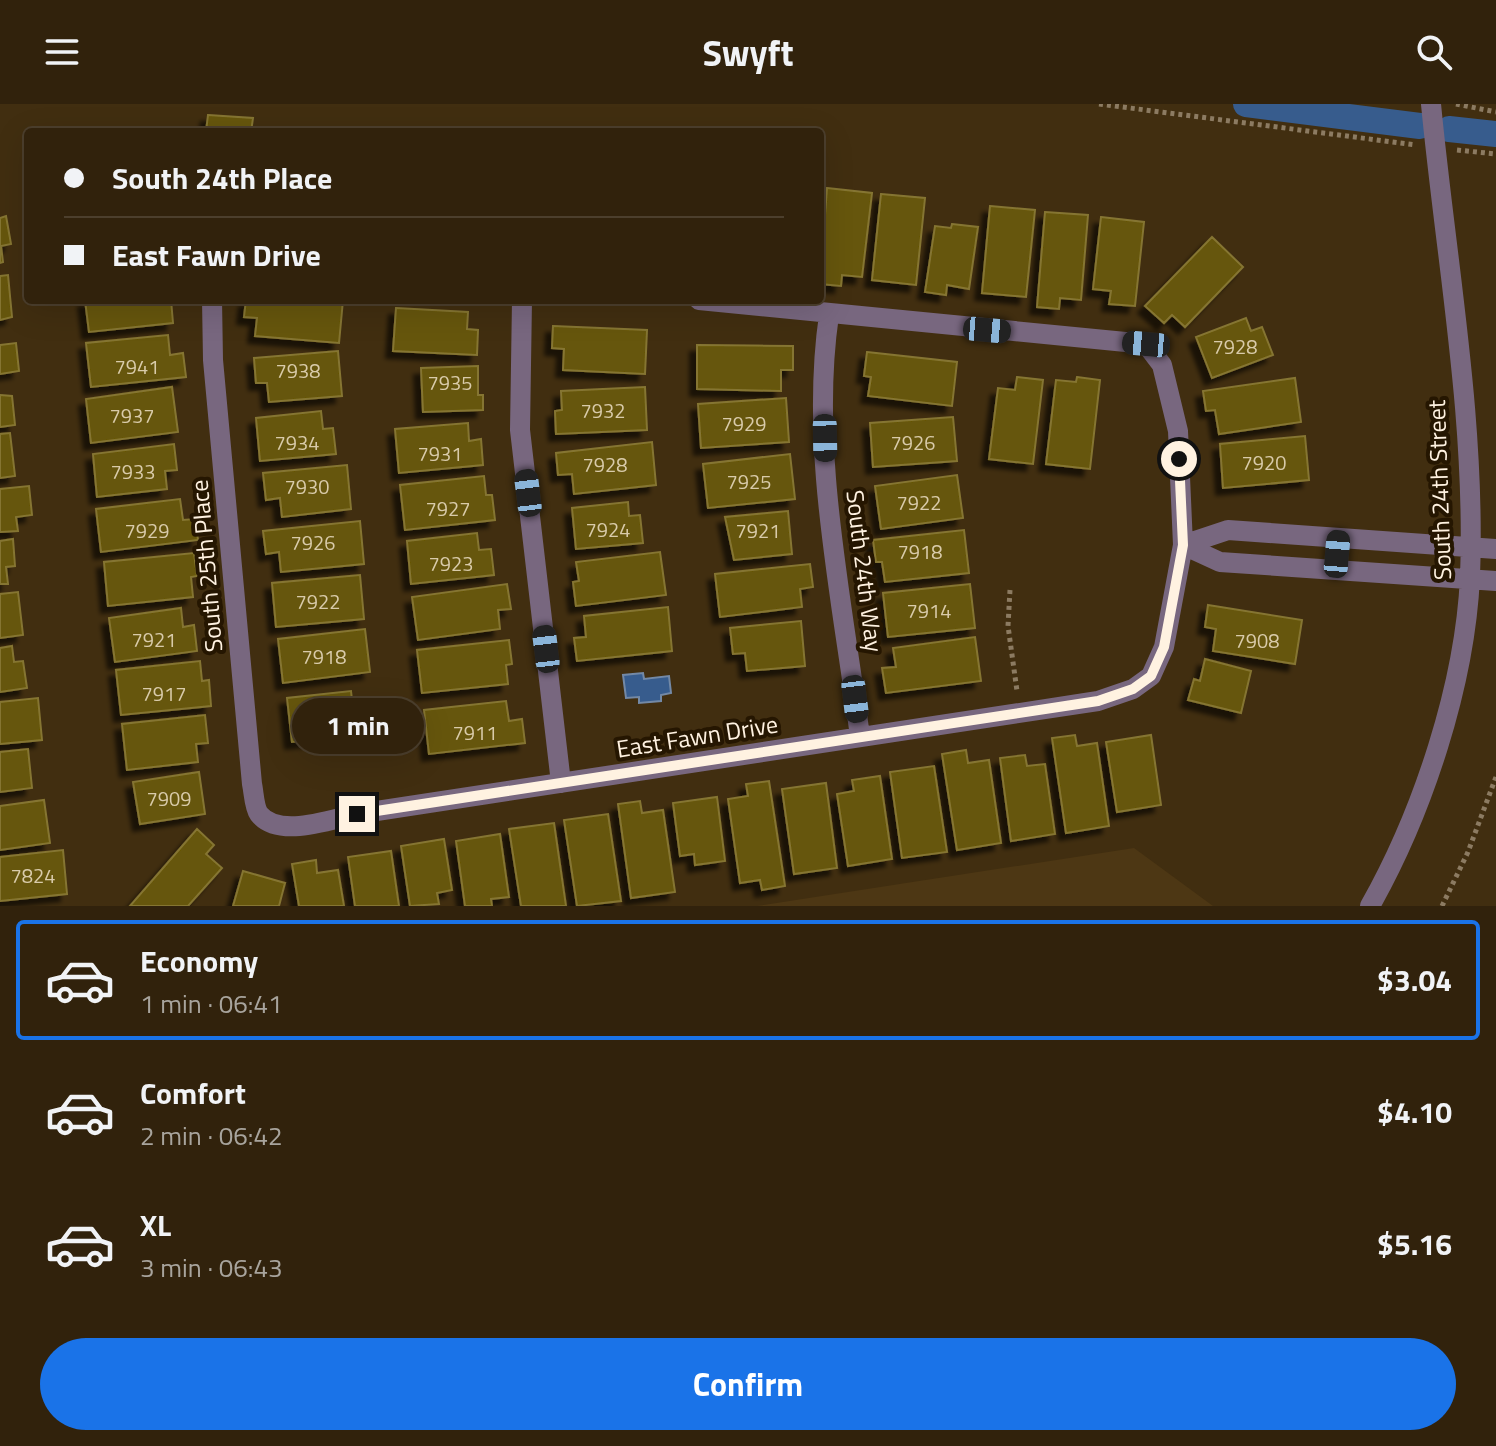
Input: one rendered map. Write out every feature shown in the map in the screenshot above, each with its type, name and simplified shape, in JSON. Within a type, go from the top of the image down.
[{"type":"street","name":"South 24th Street","points":[[1370,906],[1408,831],[1438,743],[1458,656],[1470,580],[1459,353],[1431,108]]},
{"type":"street","name":"South 25th Place","points":[[212,304],[213,360],[252,784],[257,812],[268,823]]},
{"type":"street","points":[[522,304],[520,430],[561,783]]},
{"type":"street","points":[[734,304],[1146,344],[1162,365],[1178,431],[1183,545]]},
{"type":"street","name":"South 24th Way","points":[[829,315],[824,351],[826,467],[860,737]]},
{"type":"street","points":[[1183,545],[1228,530],[1496,549]]},
{"type":"street","points":[[1336,571],[1339,537]]},
{"type":"street","points":[[1183,545],[1220,562],[1496,581]]},
{"type":"street","name":"East Fawn Drive","points":[[268,823],[298,826],[1098,701],[1133,689],[1151,676],[1164,647],[1183,545]]},
{"type":"path","points":[[1099,104],[1436,143],[1496,154]]},
{"type":"path","points":[[1456,104],[1496,112]]},
{"type":"path","points":[[1010,590],[1008,626],[1017,692]]},
{"type":"path","points":[[1442,906],[1468,852],[1496,777]]},
{"type":"shaded area","points":[[1134,848],[1213,906],[757,906]]},
{"type":"water","points":[[643,673],[644,679],[669,676],[671,693],[661,695],[661,701],[639,703],[639,697],[626,698],[623,675]]},
{"type":"building","points":[[208,115],[253,118],[252,128],[206,128]]},
{"type":"building","points":[[827,188],[872,193],[862,277],[842,275],[841,286],[824,284]]},
{"type":"building","points":[[881,194],[925,198],[916,285],[872,280]]},
{"type":"building","points":[[990,206],[1035,210],[1026,297],[982,293]]},
{"type":"building","points":[[1045,212],[1088,215],[1081,300],[1060,298],[1059,309],[1037,307]]},
{"type":"building","points":[[6,216],[11,244],[1,246],[3,262],[0,263],[0,218]]},
{"type":"building","points":[[1101,217],[1144,222],[1135,306],[1109,304],[1111,291],[1093,289]]},
{"type":"building","points":[[952,224],[978,227],[969,289],[947,285],[946,295],[925,292],[935,226],[951,228]]},
{"type":"building","points":[[1212,237],[1243,267],[1185,327],[1172,315],[1164,323],[1145,306]]},
{"type":"building","points":[[8,275],[12,317],[0,320],[0,276]]},
{"type":"building","points":[[86,304],[171,304],[173,323],[89,332]]},
{"type":"building","points":[[246,304],[343,304],[339,343],[255,336],[257,318],[244,317]]},
{"type":"building","points":[[396,308],[468,312],[467,329],[478,330],[477,355],[393,351]]},
{"type":"building","points":[[1246,318],[1251,331],[1262,327],[1273,355],[1212,378],[1196,337]]},
{"type":"building","points":[[553,326],[647,330],[645,374],[563,370],[564,349],[552,348]]},
{"type":"building","points":[[168,335],[170,355],[183,353],[186,377],[91,387],[86,343]]},
{"type":"building","points":[[16,343],[19,371],[0,374],[0,345]]},
{"type":"building","points":[[697,345],[793,346],[793,370],[781,370],[781,391],[697,389]]},
{"type":"building","points":[[338,351],[342,396],[269,402],[267,383],[256,383],[254,358]]},
{"type":"building","points":[[867,352],[957,362],[952,406],[868,396],[871,377],[864,376]]},
{"type":"building","points":[[478,366],[478,395],[483,395],[483,410],[423,412],[421,368]]},
{"type":"building","points":[[1017,377],[1043,380],[1033,464],[989,459],[998,388],[1015,390]]},
{"type":"building","points":[[1077,377],[1100,380],[1090,469],[1046,464],[1056,380],[1076,382]]},
{"type":"building","points":[[1295,378],[1301,422],[1219,434],[1215,410],[1206,411],[1203,391]]},
{"type":"building","points":[[172,387],[178,432],[91,443],[86,399]]},
{"type":"building","points":[[645,387],[647,430],[556,434],[555,411],[562,410],[561,391]]},
{"type":"building","points":[[0,395],[12,396],[15,425],[0,427]]},
{"type":"building","points":[[786,398],[789,442],[701,448],[698,404]]},
{"type":"building","points":[[321,411],[323,429],[333,428],[336,454],[260,461],[256,418]]},
{"type":"building","points":[[953,417],[957,461],[873,467],[870,423]]},
{"type":"building","points":[[468,423],[469,441],[481,439],[483,465],[399,473],[395,429]]},
{"type":"building","points":[[10,433],[15,476],[0,478],[0,434]]},
{"type":"building","points":[[1305,436],[1309,480],[1223,488],[1220,444]]},
{"type":"building","points":[[652,442],[656,485],[574,494],[572,474],[558,475],[556,453]]},
{"type":"building","points":[[174,444],[177,470],[165,471],[167,489],[97,497],[93,454]]},
{"type":"building","points":[[790,454],[795,499],[708,508],[703,464]]},
{"type":"building","points":[[347,465],[351,509],[282,517],[280,498],[266,500],[263,473]]},
{"type":"building","points":[[957,475],[963,518],[881,529],[875,486]]},
{"type":"building","points":[[484,476],[486,495],[492,495],[495,520],[405,530],[400,485]]},
{"type":"building","points":[[29,486],[32,515],[16,517],[18,531],[0,532],[0,489]]},
{"type":"building","points":[[180,499],[183,520],[195,519],[198,540],[101,552],[96,509]]},
{"type":"building","points":[[628,502],[629,516],[640,515],[643,543],[576,549],[572,508]]},
{"type":"building","points":[[788,511],[792,554],[734,560],[725,517]]},
{"type":"building","points":[[360,521],[364,564],[281,572],[279,552],[266,554],[263,531]]},
{"type":"building","points":[[964,530],[969,573],[885,582],[882,562],[876,562],[873,540]]},
{"type":"building","points":[[477,533],[479,550],[491,549],[494,575],[411,584],[407,541]]},
{"type":"building","points":[[13,539],[15,566],[6,567],[8,584],[0,584],[0,541]]},
{"type":"building","points":[[660,552],[666,595],[576,606],[573,582],[579,581],[576,562]]},
{"type":"building","points":[[194,553],[197,576],[191,577],[193,597],[108,606],[104,562]]},
{"type":"building","points":[[810,564],[813,587],[800,589],[802,607],[720,617],[715,574]]},
{"type":"building","points":[[360,575],[364,619],[276,627],[272,583]]},
{"type":"building","points":[[507,584],[511,609],[498,610],[500,629],[418,640],[412,597]]},
{"type":"building","points":[[970,584],[975,628],[888,637],[883,593]]},
{"type":"building","points":[[18,592],[23,635],[0,638],[0,594]]},
{"type":"building","points":[[1208,605],[1302,620],[1295,664],[1213,651],[1216,629],[1205,627]]},
{"type":"building","points":[[668,607],[672,651],[577,661],[574,638],[586,637],[584,616]]},
{"type":"building","points":[[181,608],[183,627],[194,625],[197,651],[115,662],[109,618]]},
{"type":"building","points":[[801,621],[805,666],[747,671],[745,653],[733,654],[730,628]]},
{"type":"building","points":[[365,629],[370,672],[283,683],[278,639]]},
{"type":"building","points":[[975,637],[981,681],[886,693],[882,668],[896,667],[893,648]]},
{"type":"building","points":[[509,640],[512,664],[506,665],[508,684],[422,693],[417,650]]},
{"type":"building","points":[[12,646],[14,662],[23,661],[27,688],[0,692],[0,648]]},
{"type":"building","points":[[1205,659],[1251,671],[1241,713],[1188,700],[1194,679],[1200,681]]},
{"type":"building","points":[[200,661],[202,681],[209,680],[211,706],[121,715],[116,670]]},
{"type":"building","points":[[351,691],[356,735],[292,742],[287,698]]},
{"type":"building","points":[[38,698],[42,740],[0,744],[0,702]]},
{"type":"building","points":[[506,701],[509,721],[522,719],[525,743],[429,754],[424,710]]},
{"type":"building","points":[[205,715],[208,743],[196,744],[198,762],[127,770],[122,724]]},
{"type":"building","points":[[1075,735],[1077,746],[1097,743],[1109,826],[1066,833],[1052,738]]},
{"type":"building","points":[[1151,735],[1161,805],[1117,812],[1106,742]]},
{"type":"building","points":[[28,749],[32,788],[0,792],[0,752]]},
{"type":"building","points":[[966,750],[968,763],[989,760],[1001,843],[957,850],[942,754]]},
{"type":"building","points":[[1025,755],[1027,766],[1045,764],[1055,834],[1011,841],[1000,758]]},
{"type":"building","points":[[934,766],[947,852],[902,858],[890,772]]},
{"type":"building","points":[[199,772],[205,814],[140,824],[133,782]]},
{"type":"building","points":[[880,776],[892,859],[848,866],[837,794],[854,791],[852,780]]},
{"type":"building","points":[[769,781],[785,886],[762,890],[760,880],[740,883],[728,799],[748,796],[746,784]]},
{"type":"building","points":[[826,783],[837,868],[794,874],[782,789]]},
{"type":"building","points":[[717,797],[725,861],[695,865],[694,854],[680,856],[673,803]]},
{"type":"building","points":[[44,800],[50,843],[0,850],[0,806]]},
{"type":"building","points":[[640,801],[642,813],[663,810],[675,892],[631,898],[618,804]]},
{"type":"building","points":[[608,814],[621,901],[577,906],[564,820]]},
{"type":"building","points":[[554,823],[566,906],[521,906],[509,829]]},
{"type":"building","points":[[197,829],[214,845],[206,854],[222,868],[188,906],[130,906]]},
{"type":"building","points":[[500,834],[509,897],[491,899],[492,906],[465,906],[456,841]]},
{"type":"building","points":[[444,839],[452,890],[437,893],[439,904],[410,906],[401,846]]},
{"type":"building","points":[[63,850],[67,894],[0,901],[0,857]]},
{"type":"building","points":[[391,851],[399,906],[355,906],[348,857]]},
{"type":"building","points":[[316,860],[317,873],[338,870],[344,906],[299,906],[292,864]]},
{"type":"building","points":[[243,871],[285,883],[279,906],[233,906]]},
{"type":"waterway","points":[[1246,104],[1420,126]]},
{"type":"waterway","points":[[1449,129],[1496,134]]},
{"type":"route","points":[[357,814],[1098,701],[1133,689],[1151,676],[1164,647],[1183,545],[1179,459]]}]
